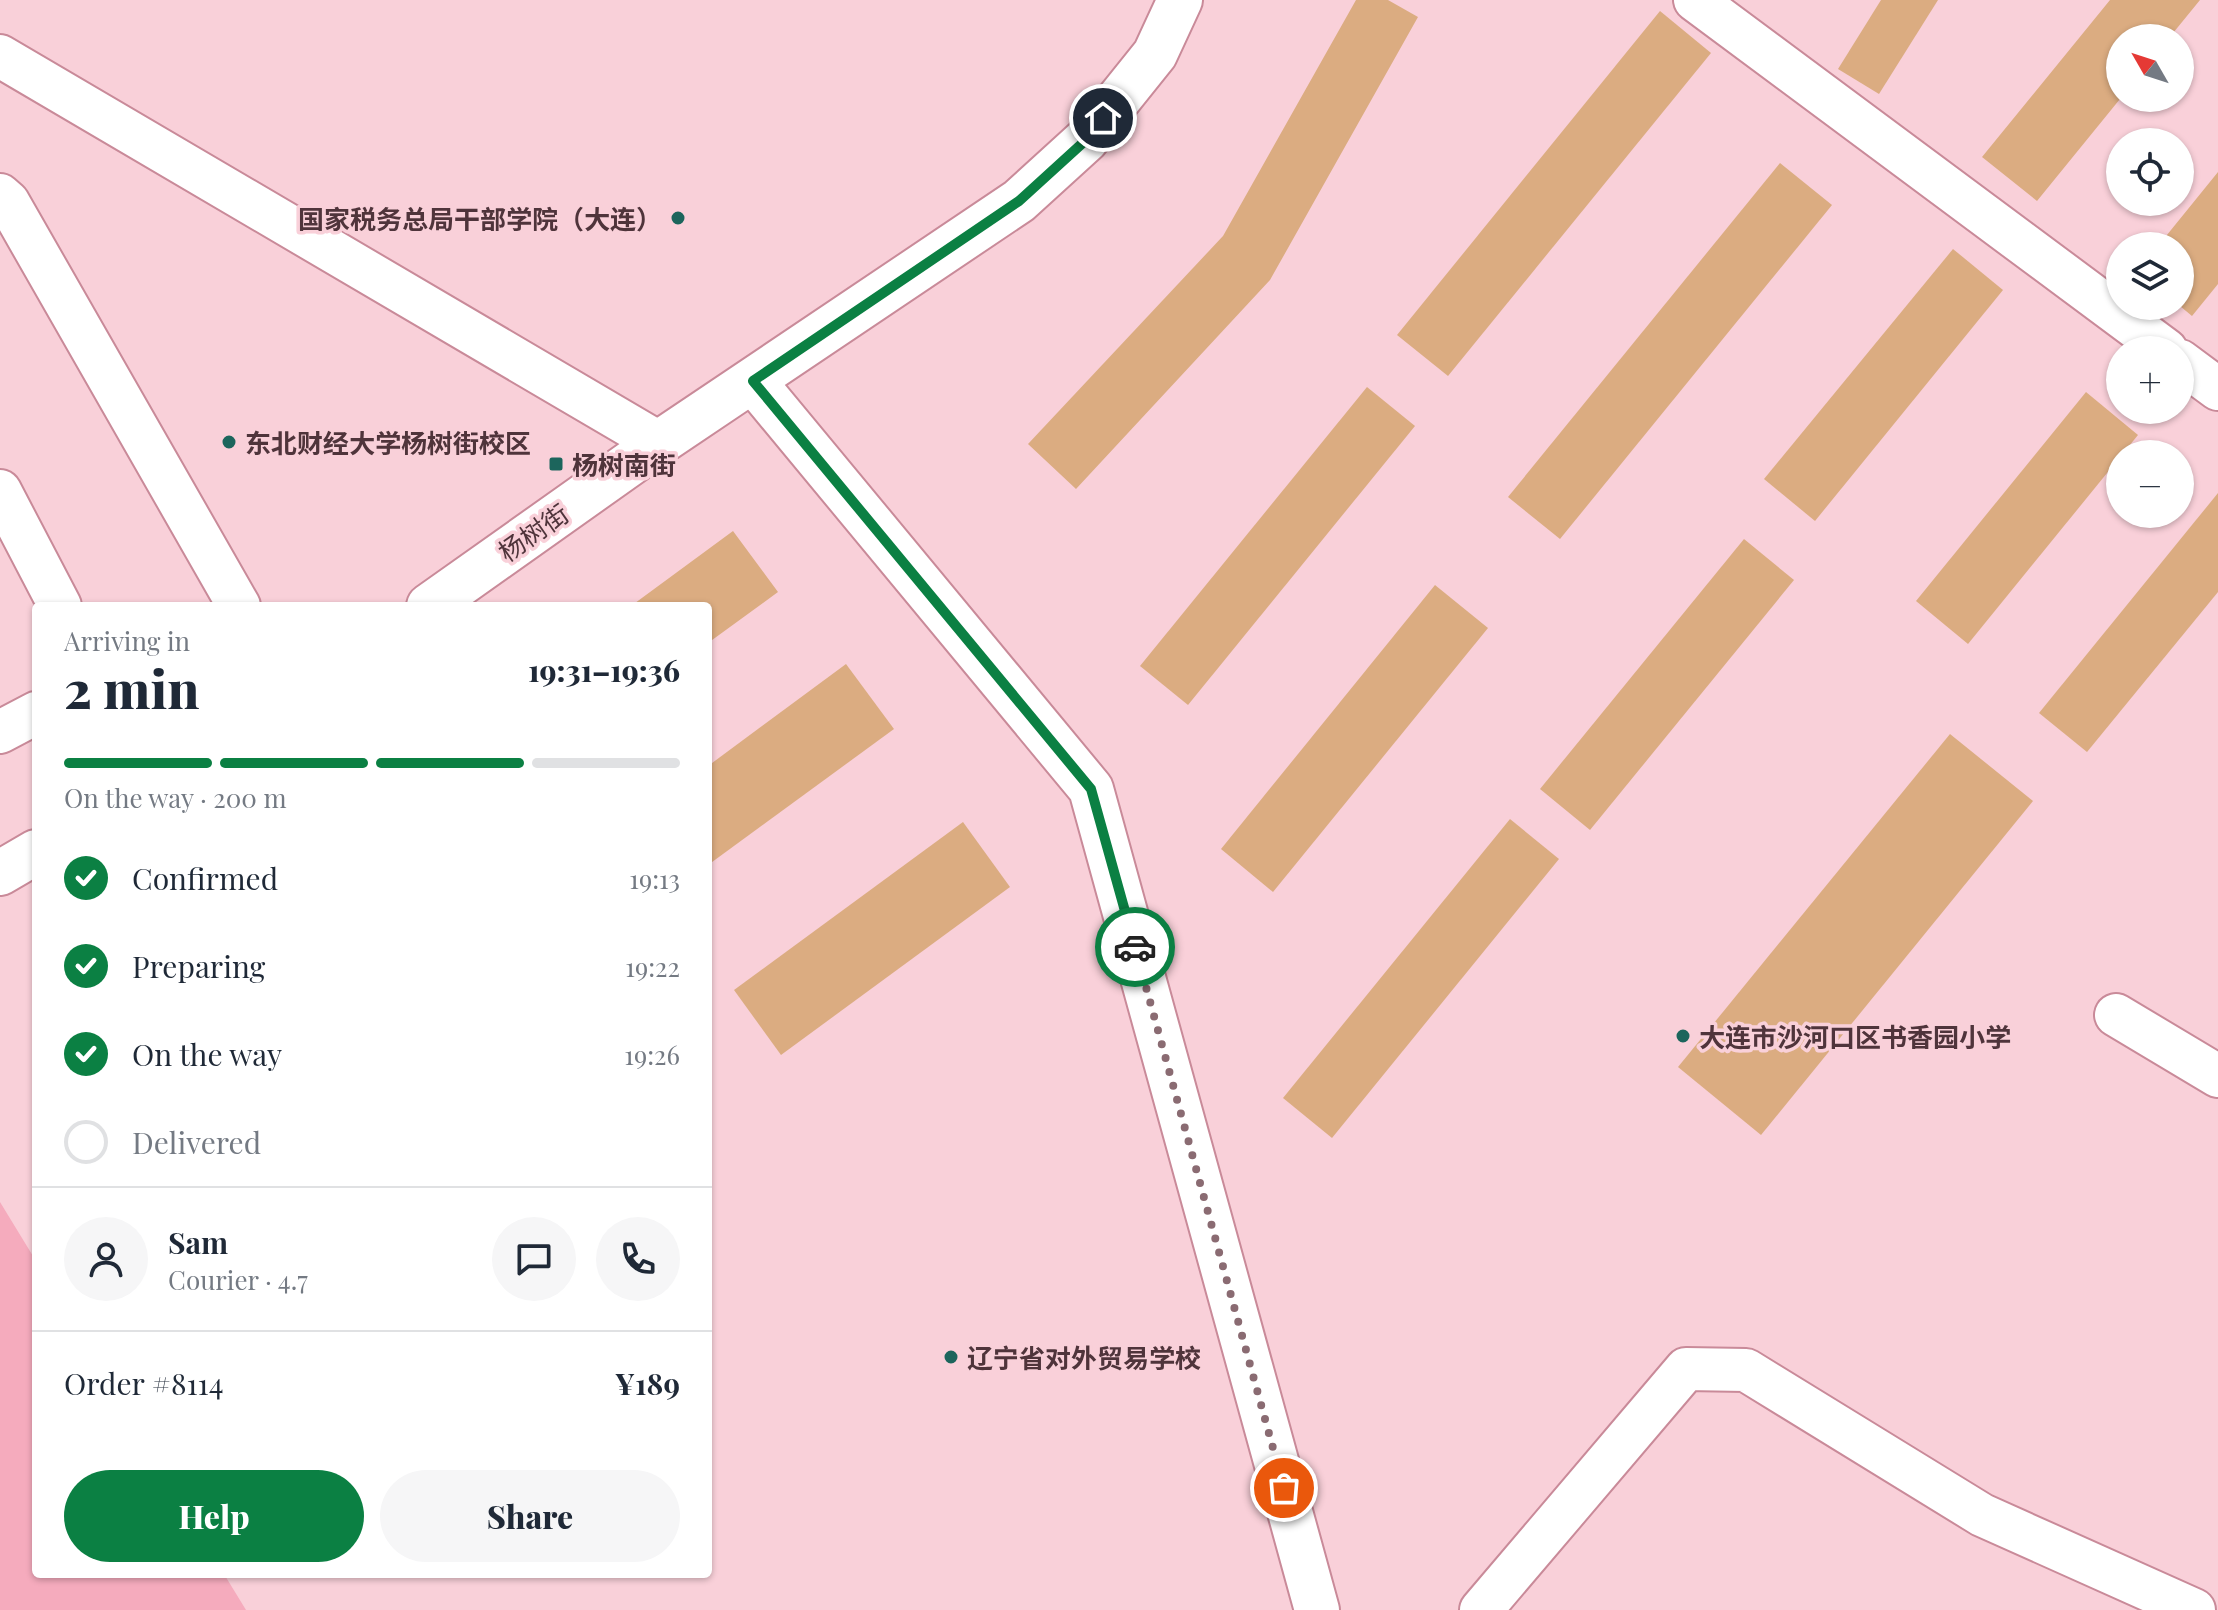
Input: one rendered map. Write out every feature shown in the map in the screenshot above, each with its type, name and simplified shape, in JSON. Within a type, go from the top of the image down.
[{"type":"street","name":"杨树街","points":[[435,602],[659,443],[1019,201],[1086,140],[1155,54],[1180,0]]},
{"type":"street","points":[[1695,0],[2147,336]]},
{"type":"street","points":[[0,56],[659,443]]},
{"type":"street","points":[[0,195],[8,202],[236,602]]},
{"type":"street","points":[[2194,371],[2218,389]]},
{"type":"street","points":[[753,381],[1091,789],[1317,1610]]},
{"type":"street","points":[[0,491],[58,602]]},
{"type":"street","points":[[0,732],[32,715]]},
{"type":"street","points":[[0,873],[32,854]]},
{"type":"street","points":[[2116,1015],[2218,1076]]},
{"type":"street","points":[[1481,1610],[1686,1369],[1746,1370],[1982,1515],[2194,1610]]},
{"type":"shaded area","points":[[0,1202],[32,1254],[32,1578],[226,1578],[246,1610],[0,1610]]},
{"type":"building","points":[[1356,0],[1388,0],[1418,17],[1270,280],[1076,489],[1028,444],[1223,236]]},
{"type":"building","points":[[1881,0],[1938,0],[1879,94],[1838,69]]},
{"type":"building","points":[[2110,0],[2200,0],[2180,24],[2106,24],[2106,112],[2109,112],[2037,201],[1982,157]]},
{"type":"building","points":[[1660,11],[1711,53],[1448,376],[1397,335]]},
{"type":"building","points":[[1780,163],[1832,205],[1560,539],[1508,497]]},
{"type":"building","points":[[2218,172],[2218,284],[2194,314],[2194,232],[2169,232],[2182,216],[2194,216],[2194,202]]},
{"type":"building","points":[[1953,249],[2003,290],[1815,521],[1764,479]]},
{"type":"building","points":[[1367,387],[1415,426],[1188,705],[1140,666]]},
{"type":"building","points":[[2086,392],[2106,409],[2106,424],[2125,424],[2138,435],[2134,440],[2106,440],[2106,474],[1968,644],[1916,601]]},
{"type":"building","points":[[2218,493],[2218,592],[2087,752],[2039,713],[2190,528],[2194,528],[2194,522]]},
{"type":"building","points":[[733,531],[778,592],[712,640],[712,602],[636,602]]},
{"type":"building","points":[[1744,539],[1794,580],[1590,830],[1540,789]]},
{"type":"building","points":[[1435,585],[1488,628],[1273,892],[1221,849]]},
{"type":"building","points":[[846,664],[894,729],[712,862],[712,763]]},
{"type":"building","points":[[1950,734],[2033,801],[1761,1135],[1678,1067]]},
{"type":"building","points":[[1510,819],[1559,859],[1332,1138],[1283,1098]]},
{"type":"building","points":[[963,822],[1010,887],[781,1055],[734,990]]},
{"type":"way so far","points":[[1135,947],[1284,1488]]},
{"type":"place","name":"国家税务总局干部学院（大连）","points":[[678,218]]},
{"type":"place","name":"东北财经大学杨树街校区","points":[[229,442]]},
{"type":"place","name":"杨树南街","points":[[556,464]]},
{"type":"place","name":"大连市沙河口区书香园小学","points":[[1683,1036]]},
{"type":"place","name":"辽宁省对外贸易学校","points":[[951,1357]]},
{"type":"route","points":[[1103,118],[1086,140],[1019,201],[753,381],[1091,789],[1135,947]]}]
